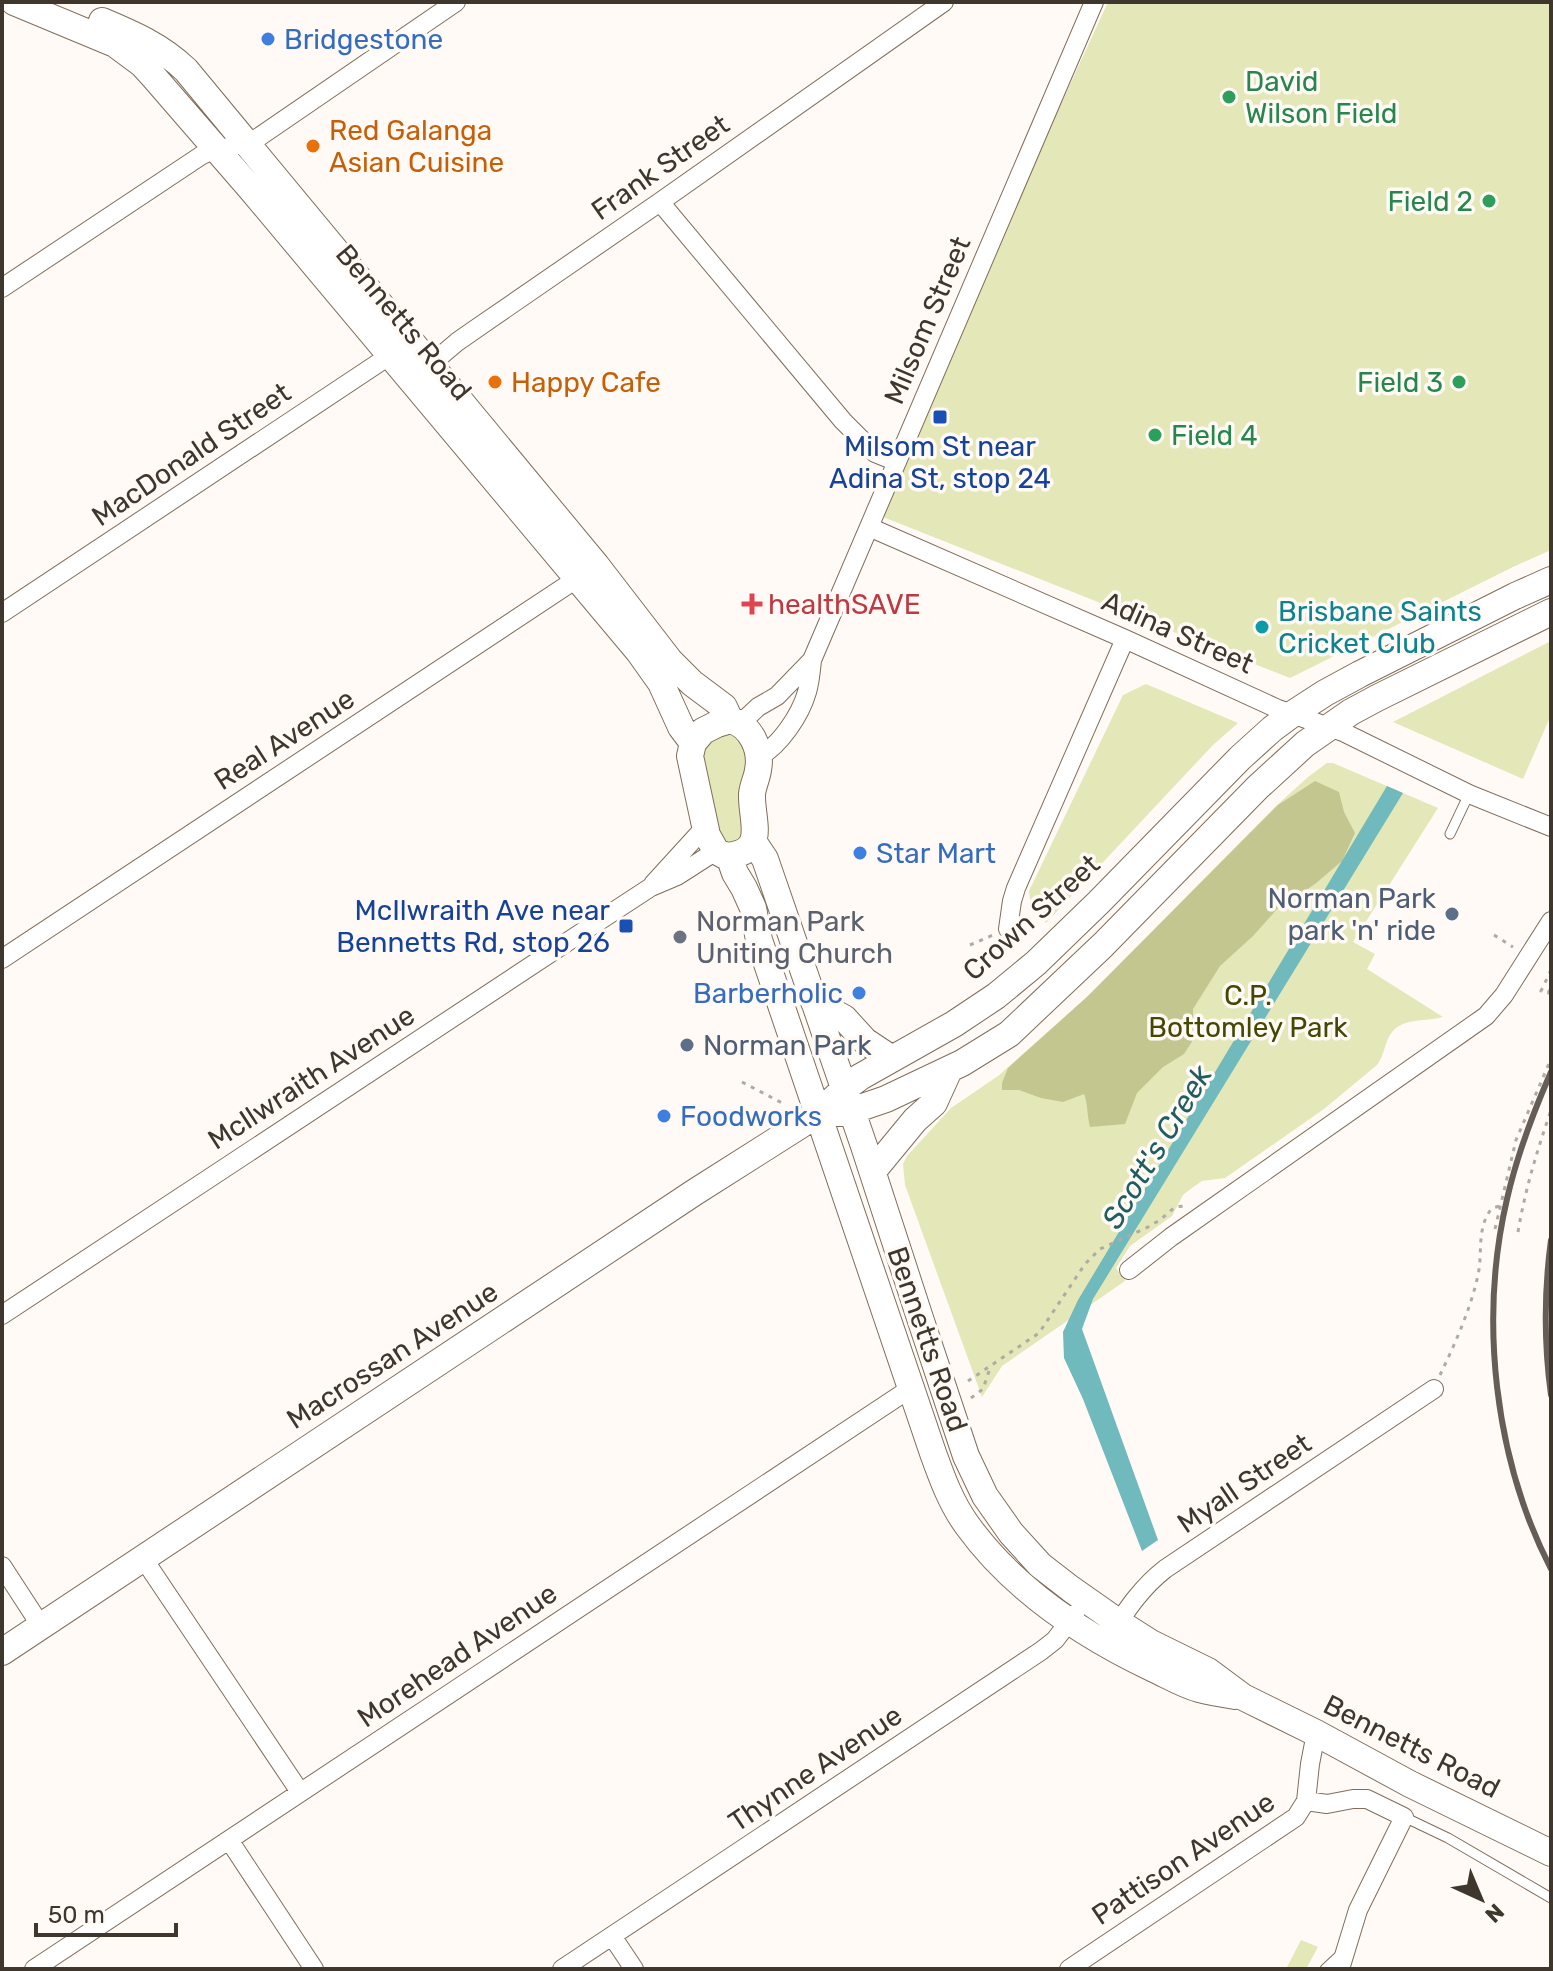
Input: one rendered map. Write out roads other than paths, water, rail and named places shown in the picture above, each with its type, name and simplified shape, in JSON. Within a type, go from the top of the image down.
[{"type":"main road","name":"Bennetts Road","points":[[14,2],[102,38],[125,51],[153,76],[251,189],[400,348],[587,572],[681,673],[724,707],[735,722],[751,735],[759,757]]},
{"type":"main road","name":"Bennetts Road","points":[[52,2],[136,35],[166,52],[186,70],[246,143],[400,348]]},
{"type":"main road","name":"Bennetts Road","points":[[587,572],[651,668],[670,700],[681,727],[693,743],[690,756],[705,827],[710,841],[723,853],[753,908],[759,940],[911,1388],[949,1494],[967,1524],[1005,1568],[1069,1622],[1111,1633],[1197,1689],[1243,1697],[1551,1853]]},
{"type":"main road","name":"Crown Street","points":[[818,1114],[848,1100],[892,1059],[963,1019],[1036,963],[1240,758],[1291,715],[1360,674],[1551,580]]},
{"type":"main road","name":"Crown Street","points":[[848,1100],[875,1104],[995,1045],[1103,945],[1282,763],[1329,726],[1377,698],[1551,612]]},
{"type":"main road","points":[[693,743],[709,727],[735,722]]},
{"type":"main road","points":[[723,853],[739,853],[753,841],[756,828],[752,795],[759,757]]},
{"type":"main road","name":"Bennetts Road","points":[[753,841],[765,859],[975,1478],[998,1515],[1025,1549],[1040,1565],[1086,1600],[1111,1633]]},
{"type":"main road","points":[[814,1002],[844,1018],[865,1041],[892,1059]]},
{"type":"main road","points":[[873,1171],[915,1120],[934,1103],[949,1070]]},
{"type":"main road","name":"Macrossan Avenue","points":[[2,1652],[695,1192],[818,1114]]},
{"type":"street","points":[[2,288],[195,160],[216,150],[256,139],[456,2]]},
{"type":"street","name":"Frank Street","points":[[421,373],[480,326],[944,2]]},
{"type":"street","name":"Milsom Street","points":[[759,757],[772,749],[795,717],[807,692],[812,660],[1094,2]]},
{"type":"street","points":[[660,202],[843,421],[875,453],[897,462]]},
{"type":"street","name":"MacDonald Street","points":[[2,613],[400,348]]},
{"type":"street","name":"Adina Street","points":[[869,527],[1291,715],[1329,726],[1469,794],[1551,827]]},
{"type":"street","name":"Real Avenue","points":[[2,959],[587,572]]},
{"type":"street","points":[[1008,929],[1016,888],[1125,639]]},
{"type":"street","name":"Milsom Street","points":[[735,722],[777,696],[812,660]]},
{"type":"street","name":"McIlwraith Avenue","points":[[651,887],[705,827]]},
{"type":"street","name":"McIlwraith Avenue","points":[[2,1315],[651,887],[723,853]]},
{"type":"street","points":[[1129,1270],[1206,1206],[1418,1055],[1472,1027],[1496,1006],[1551,921]]},
{"type":"street","name":"Morehead Avenue","points":[[34,1969],[911,1388]]},
{"type":"street","name":"Myall Street","points":[[1111,1633],[1145,1586],[1165,1569],[1434,1389]]},
{"type":"street","points":[[143,1558],[300,1792]]},
{"type":"street","points":[[2,1566],[41,1626]]},
{"type":"street","name":"Thynne Avenue","points":[[562,1969],[1041,1651],[1055,1640],[1086,1600]]},
{"type":"street","name":"Pattison Avenue","points":[[1069,1969],[1296,1817],[1306,1801],[1316,1733]]},
{"type":"street","points":[[1306,1801],[1327,1804],[1367,1799],[1404,1817],[1358,1910],[1340,1969]]},
{"type":"street","points":[[229,1840],[314,1969]]},
{"type":"street","points":[[612,1936],[634,1969]]},
{"type":"lane","points":[[1450,834],[1469,794]]},
{"type":"lane","points":[[1404,1817],[1448,1838],[1551,1898]]},
{"type":"lane","points":[[1325,1969],[1346,1950]]},
{"type":"water","points":[[1387,786],[1403,793],[1093,1299],[1082,1329],[1158,1540],[1142,1551],[1064,1358],[1063,1332],[1078,1300]]},
{"type":"railway","points":[[1551,1072],[1526,1134],[1507,1199],[1494,1292],[1497,1387],[1505,1435],[1516,1481],[1551,1569]]},
{"type":"railway","points":[[1551,1240],[1546,1318],[1551,1395]]},
{"type":"place","name":"Bridgestone","points":[[268,39]]},
{"type":"place","name":"David Wilson Field","points":[[1229,97]]},
{"type":"place","name":"Red Galanga Asian Cuisine","points":[[313,146]]},
{"type":"place","name":"Field 2","points":[[1489,201]]},
{"type":"place","name":"Happy Cafe","points":[[495,382]]},
{"type":"place","name":"Field 3","points":[[1459,382]]},
{"type":"place","name":"Milsom St near Adina St, stop 24","points":[[940,417]]},
{"type":"place","name":"Field 4","points":[[1155,435]]},
{"type":"place","name":"healthSAVE","points":[[752,604]]},
{"type":"place","name":"Brisbane Saints Cricket Club","points":[[1262,627]]},
{"type":"place","name":"Star Mart","points":[[860,853]]},
{"type":"place","name":"Norman Park park 'n' ride","points":[[1452,914]]},
{"type":"place","name":"McIlwraith Ave near Bennetts Rd, stop 26","points":[[626,926]]},
{"type":"place","name":"Norman Park Uniting Church","points":[[680,937]]},
{"type":"place","name":"Barberholic","points":[[859,993]]},
{"type":"place","name":"Norman Park","points":[[687,1045]]},
{"type":"place","name":"Foodworks","points":[[664,1116]]},
{"type":"park label","name":"C.P. Bottomley Park","points":[[1248,1011]]},
{"type":"water label","name":"Scott's Creek","points":[[1157,1147]]}]
